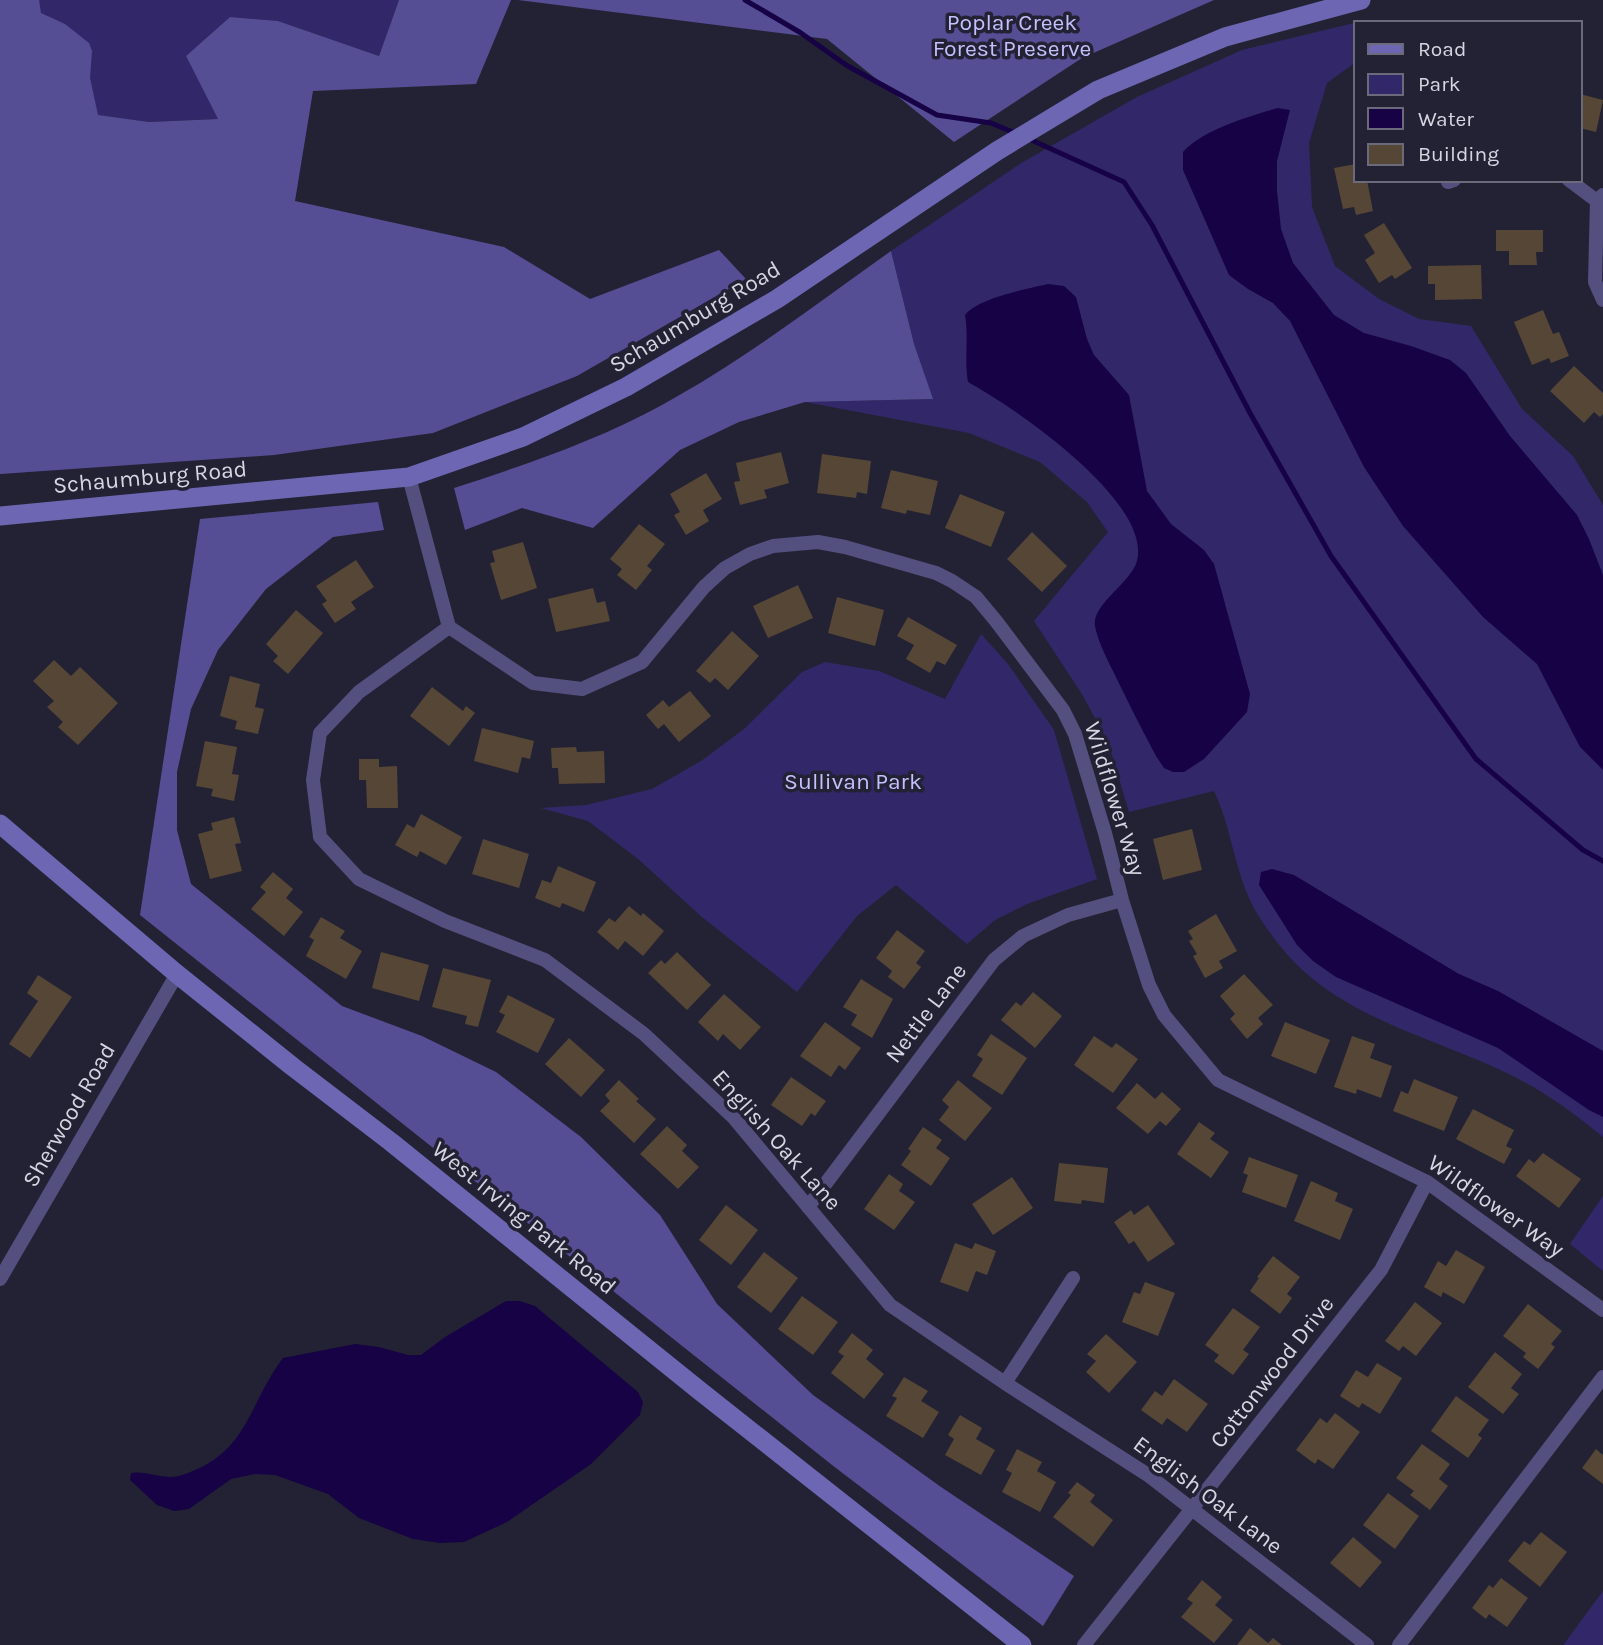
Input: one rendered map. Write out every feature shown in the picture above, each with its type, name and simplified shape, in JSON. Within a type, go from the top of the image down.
[{"type":"main road","name":"Schaumburg Road","points":[[0,516],[409,477],[523,437],[625,387],[777,299],[1010,143],[1098,90],[1225,37],[1361,0]]},
{"type":"main road","name":"West Irving Park Road","points":[[0,824],[177,974],[1022,1645]]},
{"type":"street","points":[[1572,182],[1600,198],[1595,282],[1603,300]]},
{"type":"street","points":[[409,477],[449,627]]},
{"type":"street","name":"Wildflower Way","points":[[449,627],[533,682],[582,690],[642,662],[704,587],[725,568],[750,554],[773,546],[818,542],[936,573],[976,597],[1062,710],[1075,734],[1143,969],[1164,1015],[1218,1080],[1427,1182],[1603,1310]]},
{"type":"street","name":"English Oak Lane","points":[[449,627],[359,692],[320,733],[313,780],[320,837],[359,879],[445,921],[545,960],[644,1034],[734,1118],[890,1305],[1004,1383],[1148,1475],[1367,1645]]},
{"type":"street","name":"Nettle Lane","points":[[808,1207],[994,960],[1023,936],[1068,915],[1122,900]]},
{"type":"street","name":"Sherwood Road","points":[[0,1279],[177,974]]},
{"type":"street","name":"Cottonwood Drive","points":[[1083,1645],[1381,1270],[1427,1182]]},
{"type":"street","points":[[1004,1383],[1073,1278]]},
{"type":"street","points":[[1399,1645],[1603,1377]]},
{"type":"green space","points":[[0,0],[399,0],[379,56],[278,21],[230,17],[186,56],[218,119],[149,122],[104,116],[105,466],[0,474]]},
{"type":"green space","points":[[0,0],[39,0],[41,13],[65,24],[89,43],[92,51],[90,78],[98,115],[149,122],[218,119],[186,56],[230,17],[278,21],[379,56],[399,0],[511,0],[476,84],[313,91],[295,201],[504,247],[590,299],[719,250],[746,279],[577,376],[433,433],[274,455],[0,474]]},
{"type":"green space","name":"Poplar Creek Forest Preserve","points":[[518,0],[1214,0],[1082,58],[954,142],[827,39]]},
{"type":"green space","points":[[1354,23],[1354,63],[1327,83],[1309,143],[1312,207],[1335,266],[1379,299],[1419,319],[1471,326],[1522,409],[1573,456],[1603,505],[1603,1137],[1561,1105],[1515,1077],[1359,1009],[1330,992],[1304,971],[1276,941],[1251,902],[1214,791],[1129,812],[1108,742],[1082,694],[1034,621],[1108,532],[1087,502],[1040,462],[969,433],[805,402],[932,399],[914,344],[891,251],[1023,162],[1137,97],[1242,50]]},
{"type":"green space","points":[[891,251],[914,344],[933,399],[805,402],[739,422],[680,450],[593,528],[522,508],[465,530],[454,488],[586,441],[662,405],[750,351]]},
{"type":"green space","points":[[378,502],[384,530],[333,537],[266,589],[218,650],[191,709],[177,772],[177,830],[191,884],[342,1006],[422,1036],[496,1072],[581,1137],[660,1215],[717,1304],[813,1395],[941,1487],[1074,1576],[1043,1626],[832,1465],[140,915],[200,519]]},
{"type":"green space","name":"Sullivan Park","points":[[981,634],[1008,664],[1054,730],[1097,879],[1027,904],[995,920],[967,944],[896,885],[857,916],[797,992],[702,917],[637,858],[588,821],[541,808],[586,805],[652,789],[701,761],[744,729],[802,672],[825,662],[879,671],[945,699]]},
{"type":"green space","points":[[1603,1196],[1603,1271],[1570,1244]]},
{"type":"green space","points":[[1603,1591],[1603,1645],[1564,1645],[1564,1644]]},
{"type":"water","points":[[1278,108],[1290,110],[1277,161],[1277,191],[1281,229],[1293,263],[1334,315],[1364,333],[1450,360],[1466,373],[1510,436],[1577,515],[1589,539],[1603,575],[1603,770],[1580,747],[1537,664],[1483,617],[1403,526],[1364,467],[1290,321],[1273,303],[1229,275],[1183,170],[1183,152],[1191,144],[1214,131]]},
{"type":"water","points":[[1048,284],[1064,286],[1076,297],[1094,355],[1129,395],[1147,491],[1171,524],[1204,550],[1214,564],[1250,694],[1247,712],[1204,759],[1184,772],[1173,772],[1164,768],[1156,756],[1105,655],[1095,626],[1099,610],[1137,561],[1136,537],[1123,511],[1075,458],[1016,412],[968,382],[965,315],[991,299]]},
{"type":"water","points":[[1272,869],[1294,875],[1459,974],[1498,991],[1603,1051],[1603,1117],[1498,1048],[1336,977],[1313,961],[1297,945],[1259,885],[1261,872]]},
{"type":"water","points":[[506,1301],[520,1301],[535,1306],[638,1392],[643,1402],[640,1415],[591,1464],[507,1522],[464,1542],[440,1543],[413,1539],[359,1518],[328,1494],[275,1475],[255,1474],[231,1479],[189,1509],[174,1511],[157,1505],[130,1480],[131,1473],[137,1472],[167,1477],[179,1476],[220,1456],[243,1428],[283,1358],[355,1344],[408,1355],[421,1355],[445,1337]]},
{"type":"building","points":[[1582,95],[1603,100],[1596,132],[1582,128]]},
{"type":"building","points":[[1354,164],[1354,182],[1367,182],[1373,211],[1356,215],[1354,207],[1343,209],[1334,168]]},
{"type":"building","points":[[1384,223],[1412,268],[1395,279],[1392,275],[1379,283],[1365,260],[1375,253],[1364,235]]},
{"type":"building","points":[[1496,230],[1543,230],[1543,252],[1536,252],[1537,265],[1509,265],[1509,251],[1496,251]]},
{"type":"building","points":[[1481,265],[1482,299],[1435,300],[1435,284],[1428,284],[1428,266]]},
{"type":"building","points":[[1543,310],[1553,334],[1559,332],[1569,356],[1551,363],[1549,358],[1532,365],[1514,322]]},
{"type":"building","points":[[1574,366],[1603,393],[1603,414],[1600,417],[1594,412],[1584,423],[1550,391]]},
{"type":"building","points":[[781,452],[789,483],[764,490],[767,498],[740,505],[734,482],[740,481],[736,463]]},
{"type":"building","points":[[822,454],[871,461],[867,494],[857,492],[856,498],[817,493]]},
{"type":"building","points":[[891,470],[938,481],[930,515],[907,510],[906,514],[881,508]]},
{"type":"building","points":[[706,473],[722,499],[703,510],[709,521],[686,535],[674,515],[680,512],[670,494]]},
{"type":"building","points":[[960,494],[1005,512],[991,547],[945,528]]},
{"type":"building","points":[[639,524],[665,544],[647,566],[652,570],[636,590],[617,575],[622,569],[610,559]]},
{"type":"building","points":[[1032,532],[1067,566],[1042,592],[1007,559]]},
{"type":"building","points":[[523,542],[537,588],[501,600],[490,563],[495,562],[492,551]]},
{"type":"building","points":[[356,560],[374,587],[351,602],[356,609],[335,623],[322,604],[327,601],[316,586]]},
{"type":"building","points":[[798,585],[813,618],[768,638],[753,606]]},
{"type":"building","points":[[593,588],[597,603],[605,601],[610,621],[556,632],[548,599]]},
{"type":"building","points":[[837,597],[884,610],[875,646],[828,633]]},
{"type":"building","points":[[296,610],[323,633],[288,674],[273,661],[278,656],[266,644]]},
{"type":"building","points":[[908,617],[957,645],[945,665],[937,661],[930,673],[906,659],[914,645],[897,636]]},
{"type":"building","points":[[732,631],[759,656],[728,690],[715,678],[710,683],[696,671]]},
{"type":"building","points":[[54,660],[71,676],[80,667],[118,703],[78,745],[58,727],[63,722],[47,707],[54,701],[33,681]]},
{"type":"building","points":[[230,676],[260,684],[255,707],[264,709],[258,734],[235,729],[237,721],[220,716]]},
{"type":"building","points":[[432,687],[463,711],[466,706],[475,713],[449,746],[410,716]]},
{"type":"building","points":[[690,691],[711,716],[679,742],[664,724],[658,729],[646,715],[663,700],[669,707]]},
{"type":"building","points":[[482,728],[534,741],[530,759],[522,757],[518,773],[474,761]]},
{"type":"building","points":[[205,741],[237,747],[232,774],[239,775],[234,801],[211,796],[213,789],[196,786]]},
{"type":"building","points":[[576,747],[577,752],[604,751],[605,783],[559,784],[558,768],[552,768],[551,748]]},
{"type":"building","points":[[359,759],[379,759],[379,767],[397,766],[398,808],[367,808],[366,780],[359,780]]},
{"type":"building","points":[[421,814],[462,837],[446,865],[420,851],[417,857],[395,845],[407,824],[414,828]]},
{"type":"building","points":[[234,817],[241,843],[235,844],[242,871],[210,879],[198,834],[213,830],[211,823]]},
{"type":"building","points":[[1192,829],[1202,870],[1163,880],[1153,839]]},
{"type":"building","points":[[483,839],[529,854],[519,888],[472,874]]},
{"type":"building","points":[[558,866],[596,882],[584,912],[562,903],[560,908],[535,898],[542,880],[551,883]]},
{"type":"building","points":[[273,872],[293,889],[286,898],[303,912],[284,936],[251,909],[266,892],[260,887]]},
{"type":"building","points":[[629,906],[641,916],[643,913],[664,931],[643,956],[625,941],[618,950],[597,932],[609,918],[615,922]]},
{"type":"building","points":[[1216,914],[1237,951],[1219,961],[1223,968],[1205,978],[1193,956],[1197,954],[1189,941],[1193,939],[1188,931]]},
{"type":"building","points":[[321,917],[345,931],[340,938],[362,951],[346,979],[306,956],[314,940],[309,937]]},
{"type":"building","points":[[897,930],[925,951],[916,963],[921,967],[904,989],[888,977],[892,971],[876,958]]},
{"type":"building","points":[[381,952],[429,965],[419,1001],[372,988]]},
{"type":"building","points":[[677,952],[711,985],[687,1010],[648,973],[661,960],[665,964]]},
{"type":"building","points":[[443,968],[491,980],[478,1027],[465,1024],[467,1016],[432,1007]]},
{"type":"building","points":[[1244,974],[1273,1005],[1258,1018],[1263,1024],[1247,1039],[1230,1019],[1235,1014],[1220,996]]},
{"type":"building","points":[[38,975],[72,997],[30,1058],[9,1044],[38,1001],[27,993]]},
{"type":"building","points":[[861,979],[893,999],[872,1038],[851,1025],[857,1015],[843,1007]]},
{"type":"building","points":[[1033,992],[1062,1016],[1035,1048],[1001,1020],[1016,1002],[1021,1006]]},
{"type":"building","points":[[724,994],[761,1027],[740,1050],[723,1034],[718,1041],[698,1022]]},
{"type":"building","points":[[508,995],[555,1019],[538,1053],[496,1032],[505,1015],[499,1012]]},
{"type":"building","points":[[825,1022],[861,1048],[845,1070],[839,1065],[831,1077],[800,1056]]},
{"type":"building","points":[[1285,1022],[1330,1040],[1316,1074],[1271,1056]]},
{"type":"building","points":[[991,1034],[1027,1058],[1002,1095],[972,1076],[983,1059],[977,1055]]},
{"type":"building","points":[[1094,1036],[1112,1048],[1116,1043],[1138,1059],[1113,1093],[1074,1065]]},
{"type":"building","points":[[1352,1036],[1375,1044],[1370,1058],[1392,1066],[1381,1098],[1357,1089],[1356,1094],[1334,1087]]},
{"type":"building","points":[[569,1038],[605,1070],[581,1097],[545,1064]]},
{"type":"building","points":[[791,1077],[826,1101],[815,1116],[811,1113],[802,1126],[771,1105]]},
{"type":"building","points":[[1414,1079],[1458,1097],[1444,1131],[1393,1111],[1401,1091],[1408,1094]]},
{"type":"building","points":[[619,1080],[639,1099],[636,1101],[656,1119],[634,1143],[600,1111],[610,1101],[605,1095]]},
{"type":"building","points":[[958,1080],[992,1108],[965,1141],[939,1120],[949,1107],[942,1100]]},
{"type":"building","points":[[1137,1083],[1155,1099],[1162,1092],[1181,1109],[1166,1126],[1160,1121],[1148,1134],[1116,1108]]},
{"type":"building","points":[[1473,1109],[1514,1130],[1506,1146],[1512,1149],[1504,1164],[1456,1139]]},
{"type":"building","points":[[1199,1122],[1215,1133],[1210,1139],[1229,1152],[1211,1178],[1177,1154]]},
{"type":"building","points":[[667,1126],[687,1145],[682,1151],[699,1167],[678,1189],[640,1154]]},
{"type":"building","points":[[923,1127],[942,1140],[936,1148],[950,1158],[931,1186],[901,1165]]},
{"type":"building","points":[[1543,1153],[1581,1179],[1559,1208],[1516,1176],[1529,1159],[1534,1163]]},
{"type":"building","points":[[1249,1157],[1298,1175],[1286,1208],[1242,1192],[1248,1175],[1243,1173]]},
{"type":"building","points":[[1059,1163],[1108,1168],[1104,1203],[1082,1200],[1081,1204],[1054,1201]]},
{"type":"building","points":[[889,1174],[903,1184],[899,1191],[915,1202],[894,1230],[864,1209]]},
{"type":"building","points":[[1012,1177],[1033,1208],[993,1235],[972,1204]]},
{"type":"building","points":[[1311,1181],[1338,1193],[1335,1201],[1353,1209],[1340,1240],[1294,1221]]},
{"type":"building","points":[[726,1205],[758,1230],[731,1265],[699,1240]]},
{"type":"building","points":[[1148,1205],[1175,1244],[1148,1262],[1134,1241],[1129,1244],[1114,1222],[1131,1210],[1134,1215]]},
{"type":"building","points":[[955,1243],[972,1249],[975,1243],[996,1251],[987,1275],[976,1271],[968,1292],[940,1282]]},
{"type":"building","points":[[1456,1250],[1485,1267],[1464,1304],[1443,1292],[1441,1297],[1424,1287],[1438,1261],[1446,1266]]},
{"type":"building","points":[[764,1252],[798,1278],[771,1313],[737,1287]]},
{"type":"building","points":[[1273,1256],[1300,1277],[1287,1294],[1292,1298],[1280,1314],[1250,1291]]},
{"type":"building","points":[[1145,1282],[1175,1293],[1158,1336],[1122,1322],[1134,1292],[1140,1294]]},
{"type":"building","points":[[802,1296],[838,1322],[813,1355],[778,1329]]},
{"type":"building","points":[[1415,1302],[1442,1323],[1416,1356],[1403,1346],[1399,1351],[1385,1341]]},
{"type":"building","points":[[1528,1304],[1562,1331],[1551,1344],[1555,1347],[1538,1369],[1523,1357],[1526,1353],[1503,1336]]},
{"type":"building","points":[[1233,1308],[1260,1327],[1243,1350],[1249,1354],[1233,1375],[1214,1361],[1219,1355],[1205,1345]]},
{"type":"building","points":[[852,1333],[873,1350],[866,1359],[884,1374],[864,1399],[831,1373],[844,1356],[838,1352]]},
{"type":"building","points":[[1106,1334],[1137,1362],[1109,1393],[1086,1372],[1096,1361],[1087,1354]]},
{"type":"building","points":[[1495,1352],[1522,1374],[1511,1388],[1519,1394],[1503,1414],[1468,1387]]},
{"type":"building","points":[[1377,1363],[1402,1378],[1380,1414],[1362,1403],[1359,1408],[1340,1396],[1356,1370],[1368,1377]]},
{"type":"building","points":[[904,1377],[928,1391],[921,1401],[939,1412],[923,1438],[886,1416],[897,1398],[892,1396]]},
{"type":"building","points":[[1174,1379],[1208,1404],[1187,1432],[1167,1418],[1162,1425],[1141,1410],[1155,1391],[1162,1396]]},
{"type":"building","points":[[1456,1396],[1489,1420],[1478,1435],[1482,1438],[1468,1458],[1431,1431]]},
{"type":"building","points":[[1335,1413],[1360,1432],[1333,1469],[1318,1459],[1315,1464],[1296,1450],[1320,1418],[1327,1423]]},
{"type":"building","points":[[960,1415],[982,1428],[976,1439],[995,1450],[981,1475],[945,1455],[954,1439],[948,1435]]},
{"type":"building","points":[[1422,1444],[1450,1464],[1439,1479],[1448,1486],[1430,1510],[1410,1495],[1414,1491],[1396,1478]]},
{"type":"building","points":[[1017,1449],[1042,1462],[1037,1471],[1056,1482],[1040,1512],[1002,1492],[1012,1473],[1006,1470]]},
{"type":"building","points":[[1596,1449],[1603,1455],[1603,1484],[1582,1468]]},
{"type":"building","points":[[1077,1482],[1095,1495],[1090,1502],[1113,1520],[1093,1547],[1053,1517],[1071,1495],[1068,1493]]},
{"type":"building","points":[[1388,1493],[1419,1516],[1395,1549],[1363,1525]]},
{"type":"building","points":[[1541,1532],[1567,1552],[1540,1587],[1508,1561],[1524,1541],[1530,1545]]},
{"type":"building","points":[[1353,1537],[1382,1562],[1360,1588],[1330,1563]]},
{"type":"building","points":[[1501,1578],[1528,1598],[1507,1627],[1489,1614],[1486,1619],[1472,1608],[1489,1585],[1493,1588]]},
{"type":"building","points":[[1202,1580],[1222,1597],[1215,1605],[1233,1620],[1214,1643],[1181,1617],[1193,1603],[1187,1599]]},
{"type":"building","points":[[1250,1628],[1268,1643],[1273,1638],[1282,1645],[1237,1645]]},
{"type":"waterway","points":[[745,0],[801,33],[846,65],[937,115],[991,123],[1015,133]]},
{"type":"waterway","points":[[1027,138],[1124,182],[1152,225],[1250,413],[1331,556],[1476,759],[1583,850],[1603,861]]}]
